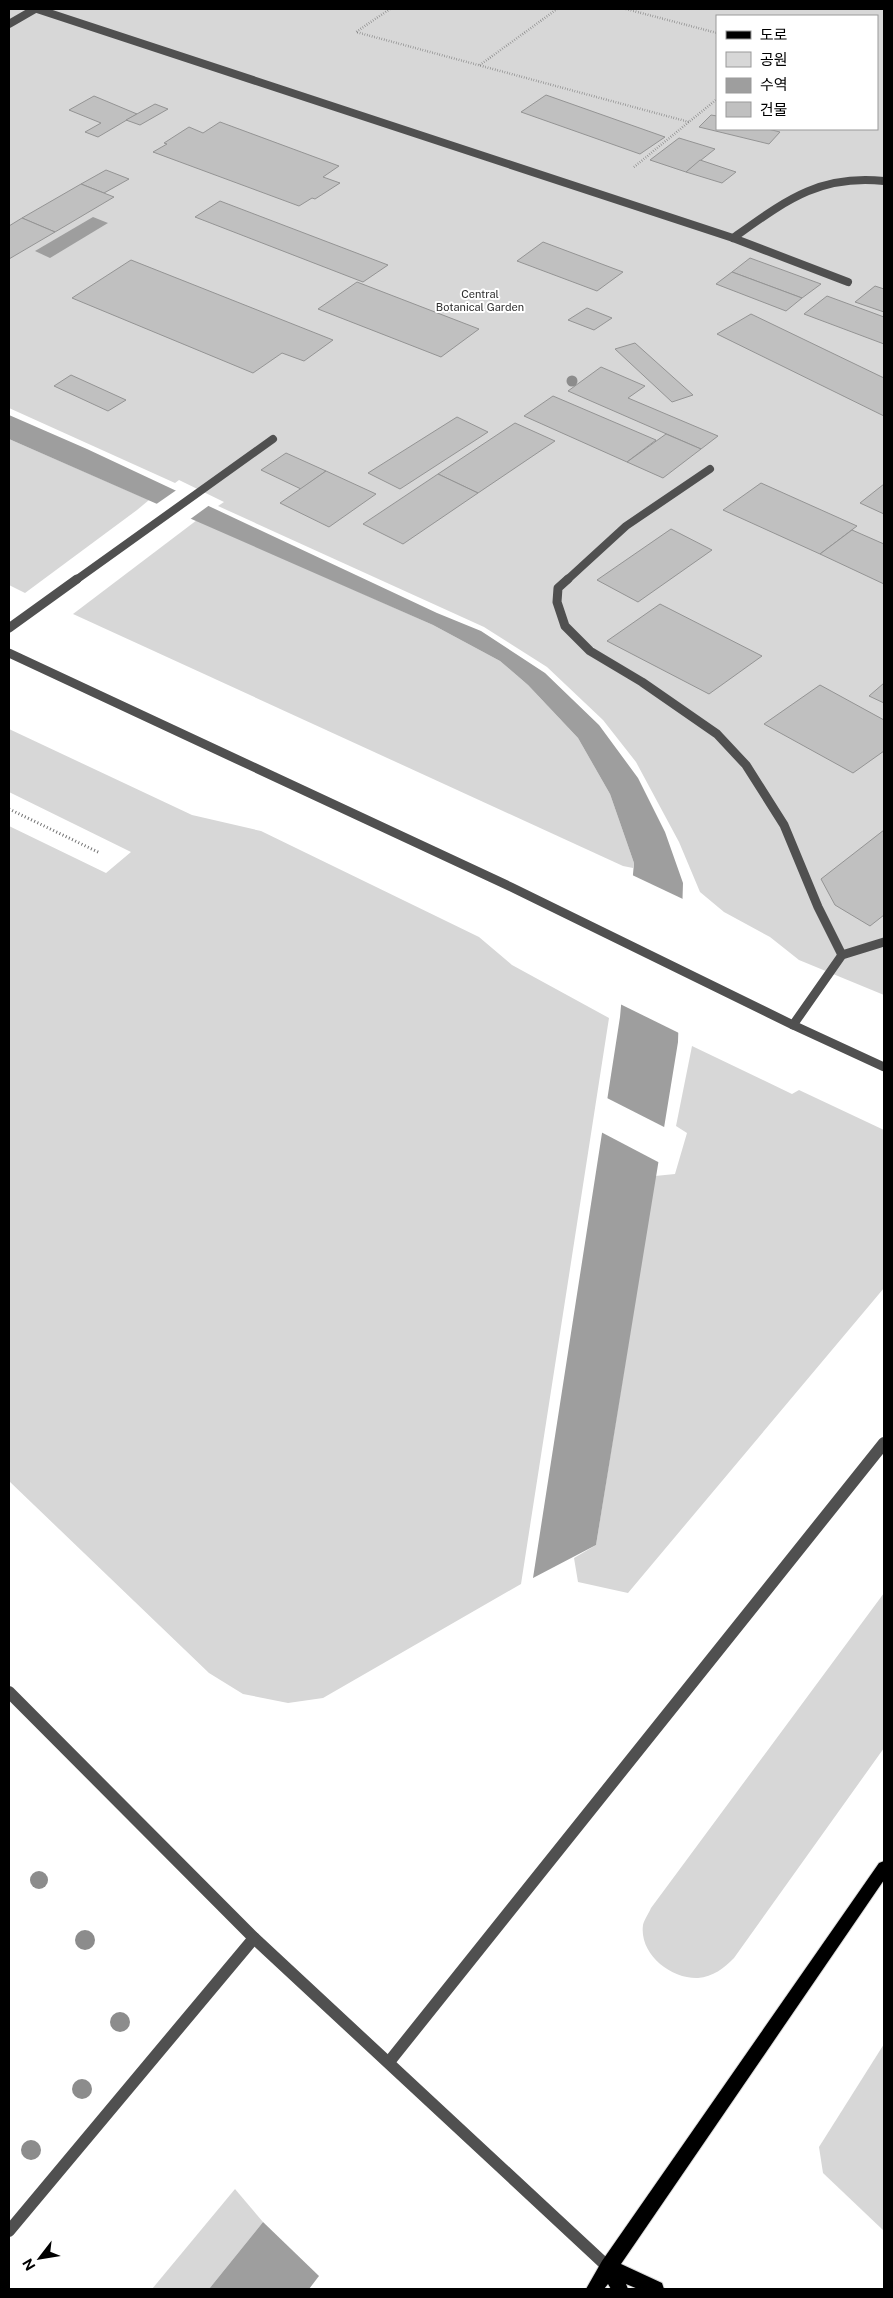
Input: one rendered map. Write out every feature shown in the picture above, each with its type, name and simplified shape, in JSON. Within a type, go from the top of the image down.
[{"type":"main road","points":[[594,2289],[884,1868]]},
{"type":"main road","points":[[608,2268],[620,2289]]},
{"type":"main road","points":[[608,2268],[656,2289]]},
{"type":"street","points":[[9,24],[36,9],[733,238],[848,282]]},
{"type":"street","points":[[733,238],[788,201],[831,180],[856,177],[884,180]]},
{"type":"street","points":[[9,628],[273,439]]},
{"type":"street","points":[[710,469],[626,526],[558,588],[557,602],[565,626],[590,651],[642,682],[717,734],[746,764],[784,825],[818,908],[842,955]]},
{"type":"street","points":[[9,653],[510,887],[788,1023],[884,1067]]},
{"type":"street","points":[[788,1023],[842,955],[884,942]]},
{"type":"street","points":[[389,2062],[884,1442]]},
{"type":"street","points":[[9,1692],[254,1938],[608,2268]]},
{"type":"street","points":[[9,2230],[254,1938]]},
{"type":"path","points":[[390,9],[356,32],[689,122]]},
{"type":"path","points":[[480,66],[557,9]]},
{"type":"path","points":[[626,9],[716,33]]},
{"type":"path","points":[[600,195],[716,100]]},
{"type":"path","points":[[9,809],[100,853]]},
{"type":"green space","name":"Central Botanical Garden","points":[[9,9],[884,9],[884,995],[799,960],[770,937],[724,912],[700,892],[679,842],[636,762],[603,720],[547,667],[484,627],[218,506],[224,502],[179,480],[175,483],[9,408]]},
{"type":"green space","points":[[9,439],[149,500],[25,593],[9,585]]},
{"type":"green space","points":[[197,520],[433,625],[500,661],[528,685],[578,738],[610,794],[634,863],[633,868],[623,866],[73,614]]},
{"type":"green space","points":[[9,729],[192,815],[261,831],[479,937],[512,965],[609,1018],[521,1584],[323,1698],[288,1703],[243,1694],[209,1673],[9,1481],[9,826],[106,873],[131,852],[9,792]]},
{"type":"green space","points":[[692,1046],[792,1094],[799,1090],[884,1130],[884,1288],[628,1593],[578,1582],[574,1558],[596,1545],[655,1176],[675,1174],[687,1133],[676,1126]]},
{"type":"green space","points":[[884,1593],[884,1748],[734,1958],[709,1976],[698,1978],[677,1974],[668,1969],[652,1955],[646,1946],[643,1936],[643,1925],[651,1908]]},
{"type":"green space","points":[[884,2044],[884,2231],[823,2173],[819,2147]]},
{"type":"green space","points":[[235,2189],[263,2222],[209,2289],[152,2289]]},
{"type":"water","points":[[93,217],[108,223],[50,258],[35,251]]},
{"type":"water","points":[[9,415],[87,449],[437,613],[481,631],[545,673],[599,725],[638,778],[665,832],[683,883],[678,1042],[596,1545],[533,1578],[620,1017],[634,863],[610,794],[578,738],[528,685],[500,661],[433,625],[9,439]]},
{"type":"water","points":[[263,2222],[319,2276],[309,2289],[209,2289]]},
{"type":"pier","points":[[178,489],[211,504],[189,520],[155,505]]},
{"type":"pier","points":[[630,874],[685,900],[681,1034],[618,1003]]},
{"type":"pier","points":[[605,1097],[666,1128],[660,1163],[599,1131]]},
{"type":"building","points":[[546,95],[665,137],[640,154],[521,112]]},
{"type":"building","points":[[94,96],[137,114],[98,137],[85,132],[101,123],[69,110]]},
{"type":"building","points":[[155,104],[168,109],[140,125],[126,120]]},
{"type":"building","points":[[711,115],[716,116],[716,130],[772,130],[780,132],[769,144],[699,127]]},
{"type":"building","points":[[220,122],[339,166],[323,177],[340,183],[315,199],[312,198],[299,206],[153,152],[189,127],[203,133]]},
{"type":"building","points":[[679,138],[715,149],[686,172],[650,160]]},
{"type":"building","points":[[700,160],[736,172],[722,183],[686,172]]},
{"type":"building","points":[[106,170],[129,179],[104,193],[81,184]]},
{"type":"building","points":[[81,184],[114,197],[55,232],[22,218]]},
{"type":"building","points":[[220,201],[388,265],[363,282],[195,217]]},
{"type":"building","points":[[22,218],[55,232],[9,259],[9,226]]},
{"type":"building","points":[[543,242],[623,272],[597,291],[517,261]]},
{"type":"building","points":[[750,258],[821,284],[802,298],[732,272]]},
{"type":"building","points":[[131,260],[333,340],[304,361],[282,353],[253,373],[72,298]]},
{"type":"building","points":[[732,272],[802,298],[786,311],[716,284]]},
{"type":"building","points":[[357,282],[479,329],[441,357],[318,309]]},
{"type":"building","points":[[875,286],[884,289],[884,312],[855,302]]},
{"type":"building","points":[[827,296],[884,317],[884,344],[804,314]]},
{"type":"building","points":[[587,308],[612,318],[594,330],[568,320]]},
{"type":"building","points":[[751,314],[884,378],[884,416],[717,334]]},
{"type":"building","points":[[635,343],[693,395],[672,402],[615,349]]},
{"type":"building","points":[[601,367],[645,386],[628,398],[718,436],[701,449],[568,391]]},
{"type":"building","points":[[71,375],[126,400],[108,411],[54,386]]},
{"type":"building","points":[[553,396],[656,440],[627,462],[524,416]]},
{"type":"building","points":[[457,417],[488,432],[400,489],[368,473]]},
{"type":"building","points":[[515,423],[555,441],[478,493],[438,474]]},
{"type":"building","points":[[666,434],[701,449],[663,478],[627,462]]},
{"type":"building","points":[[286,453],[326,471],[301,489],[261,470]]},
{"type":"building","points":[[326,471],[376,494],[329,527],[280,503]]},
{"type":"building","points":[[438,474],[478,493],[403,544],[363,524]]},
{"type":"building","points":[[761,483],[857,526],[820,554],[723,510]]},
{"type":"building","points":[[884,484],[884,514],[860,503]]},
{"type":"building","points":[[671,529],[712,550],[638,602],[597,580]]},
{"type":"building","points":[[852,530],[884,544],[884,584],[820,554]]},
{"type":"building","points":[[660,604],[762,656],[709,694],[607,641]]},
{"type":"building","points":[[884,683],[884,703],[869,696]]},
{"type":"building","points":[[820,685],[884,720],[884,751],[853,773],[764,724]]},
{"type":"building","points":[[884,830],[884,915],[870,926],[835,905],[821,879]]}]
